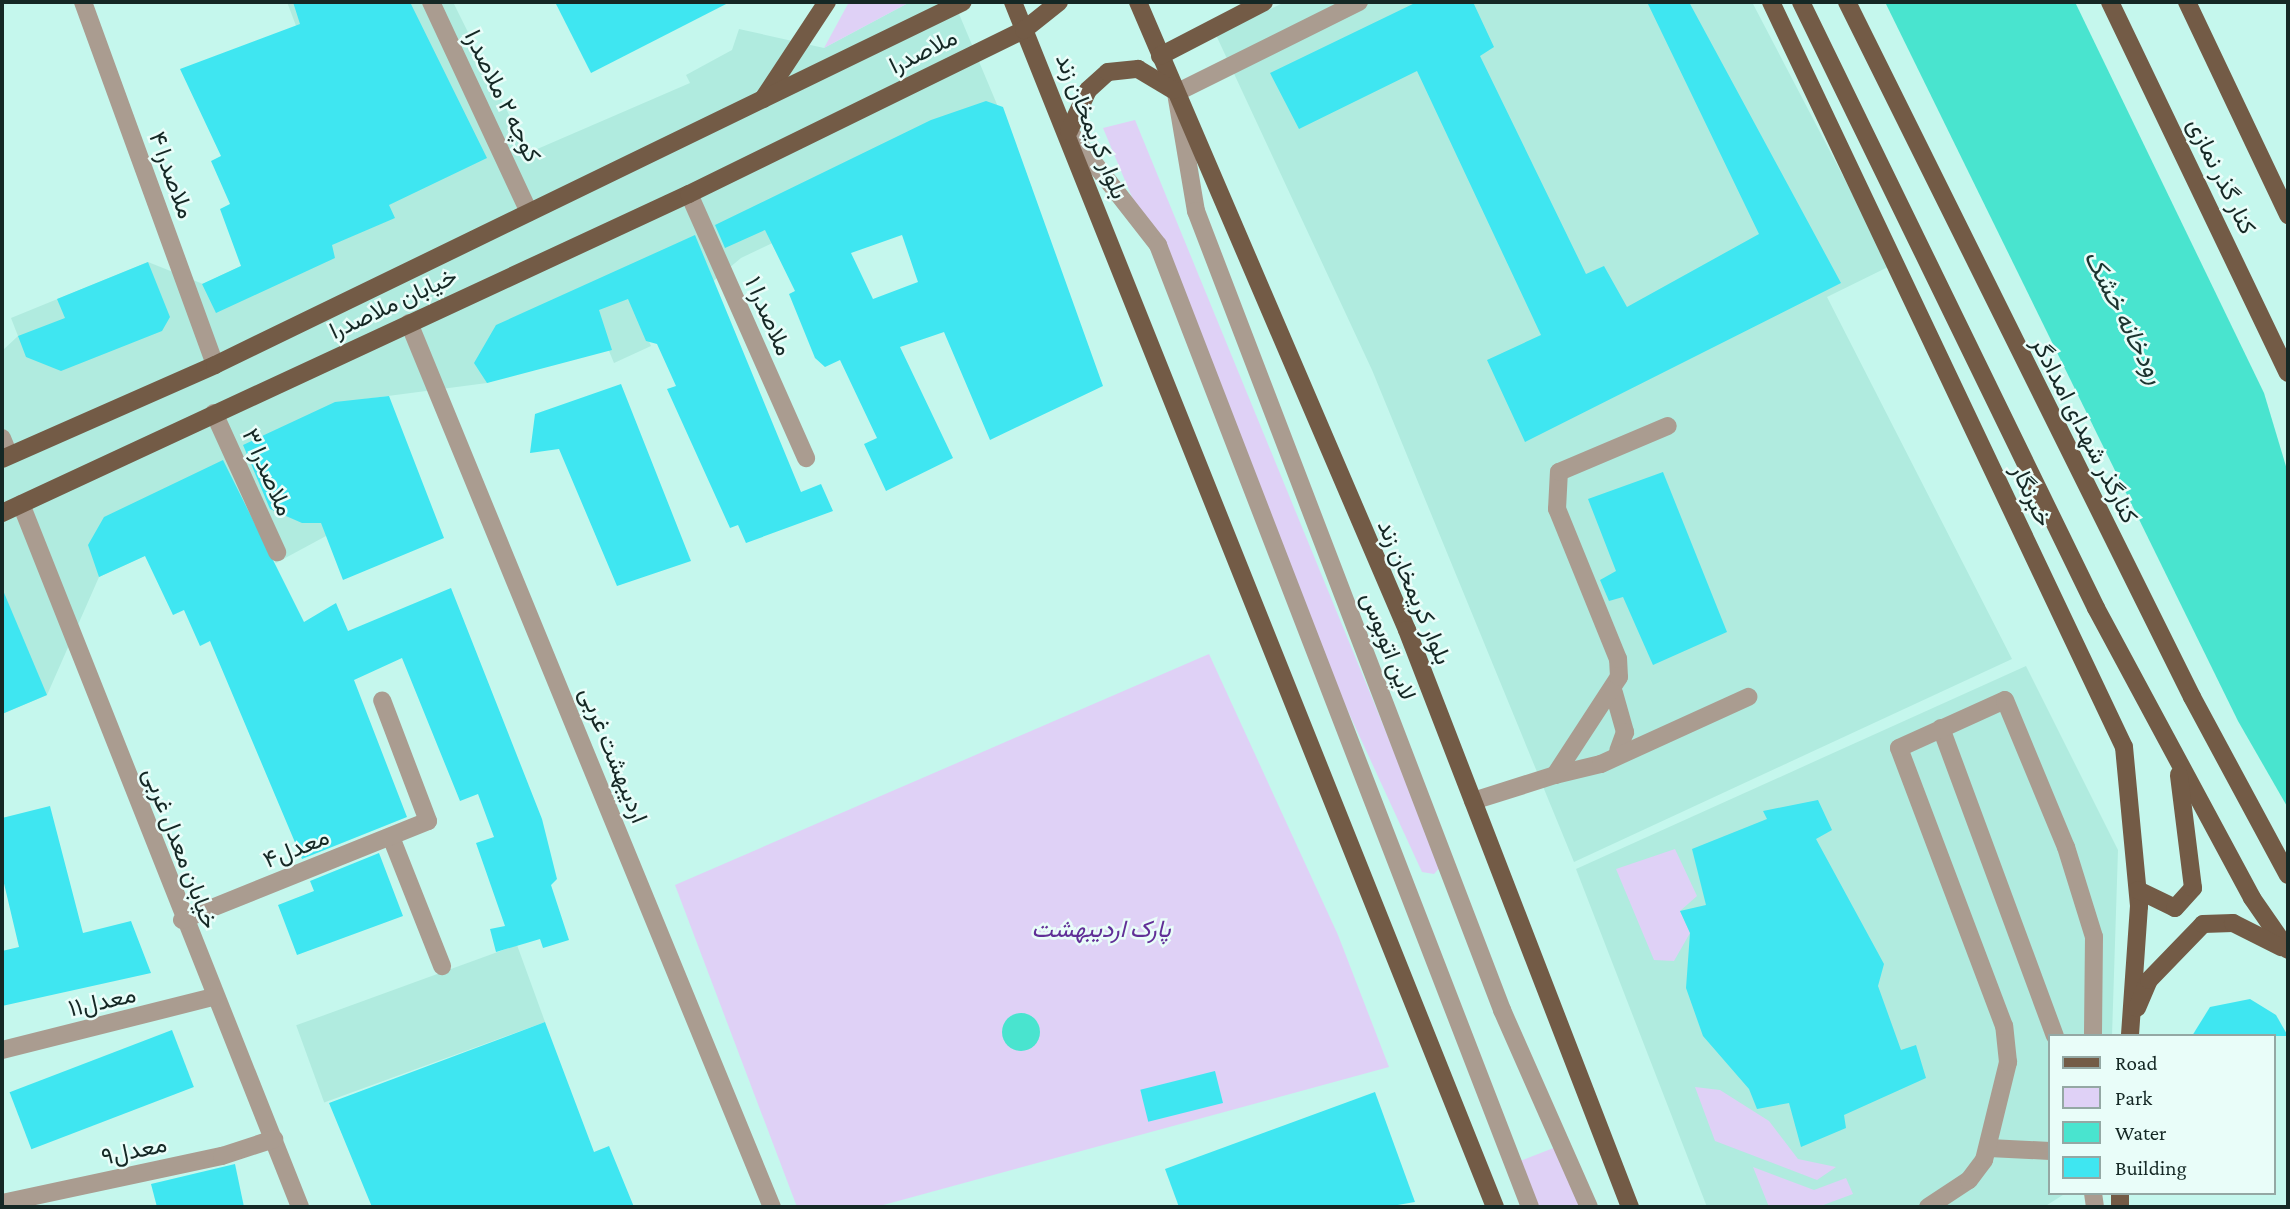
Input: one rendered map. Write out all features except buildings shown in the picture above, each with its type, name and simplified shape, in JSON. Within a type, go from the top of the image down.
[{"type":"main road","points":[[760,102],[827,2]]},
{"type":"main road","name":"ملاصدرا","points":[[760,102],[963,2]]},
{"type":"main road","name":"بلوار کریمخان زند","points":[[1013,2],[1069,131],[1267,646],[1494,1207]]},
{"type":"main road","name":"ملاصدرا","points":[[804,136],[1024,30],[1059,2]]},
{"type":"main road","name":"بلوار کریمخان زند","points":[[1138,2],[1406,630],[1630,1207]]},
{"type":"main road","points":[[1160,56],[1264,2]]},
{"type":"main road","name":"خبرنگار","points":[[1771,2],[2123,747],[2138,890],[2131,1027]]},
{"type":"main road","points":[[1801,2],[2090,596],[2252,898],[2288,952]]},
{"type":"main road","name":"کنارگذر شهدای امدادگر","points":[[1847,2],[2186,685],[2288,875]]},
{"type":"main road","name":"کنار گذر نمازی","points":[[2110,2],[2286,366]]},
{"type":"main road","points":[[2187,2],[2282,186],[2288,215]]},
{"type":"main road","points":[[1069,131],[1088,90],[1108,72],[1138,69],[1176,93]]},
{"type":"main road","name":"خیابان ملاصدرا","points":[[5,457],[215,365],[760,102]]},
{"type":"main road","name":"خیابان ملاصدرا","points":[[2,513],[689,194],[804,136]]},
{"type":"main road","points":[[2138,890],[2175,908],[2193,888],[2178,762]]},
{"type":"main road","points":[[2131,1027],[2149,980],[2203,924],[2233,923],[2268,935],[2288,952]]},
{"type":"street","name":"۴ ملاصدرا","points":[[83,2],[215,365]]},
{"type":"street","name":"کوچه ۲ ملاصدرا","points":[[431,2],[529,212]]},
{"type":"street","points":[[1176,93],[1359,2]]},
{"type":"street","name":"لاین اتوبوس","points":[[1176,93],[1196,211],[1502,1010],[1589,1207]]},
{"type":"street","points":[[1069,131],[1158,245],[1530,1207]]},
{"type":"street","name":"۱ ملاصدرا","points":[[689,194],[806,458]]},
{"type":"street","name":"اردیبهشت غربی","points":[[409,323],[772,1207]]},
{"type":"street","name":"۳ ملاصدرا","points":[[214,413],[277,552]]},
{"type":"street","points":[[1618,751],[1625,732],[1614,693],[1618,659],[1557,509],[1554,487],[1568,465],[1668,426]]},
{"type":"street","points":[[2,438],[5,457]]},
{"type":"street","name":"خیابان معدل غربی","points":[[21,504],[182,920],[300,1207]]},
{"type":"street","points":[[1555,775],[1614,693]]},
{"type":"street","points":[[1473,801],[1555,775],[1601,764],[1618,751],[1748,696]]},
{"type":"street","points":[[1928,1207],[1969,1180],[1989,1148],[2008,1062],[2004,1026],[1899,748],[2005,699],[2066,847],[2094,937],[2093,1034]]},
{"type":"street","name":"معدل۴","points":[[182,920],[428,821],[382,700]]},
{"type":"street","points":[[1941,728],[2054,1034]]},
{"type":"street","points":[[391,837],[442,966]]},
{"type":"street","name":"معدل۱۱","points":[[2,1050],[213,998]]},
{"type":"street","name":"معدل۹","points":[[13,1203],[222,1156],[274,1139]]},
{"type":"street","points":[[1989,1148],[2048,1151]]},
{"type":"shaded area","points":[[287,2],[453,2],[528,153],[690,83],[686,75],[732,50],[739,29],[824,48],[910,2],[954,2],[1032,188],[866,247],[839,211],[741,258],[711,283],[638,315],[651,346],[614,363],[604,339],[487,383],[365,399],[326,536],[276,563],[242,511],[99,577],[47,695],[2,714],[2,351],[18,336],[11,318],[148,262],[203,284],[327,225],[309,60]]},
{"type":"shaded area","points":[[1285,2],[1752,2],[1890,266],[1827,297],[2012,659],[1574,862],[1372,370],[1216,35]]},
{"type":"shaded area","points":[[2026,666],[2118,850],[2112,1034],[2048,1034],[2048,1195],[2063,1195],[2044,1207],[1707,1207],[1576,869]]},
{"type":"shaded area","points":[[517,945],[545,1022],[324,1102],[296,1025]]},
{"type":"green space","points":[[849,2],[910,2],[824,48]]},
{"type":"green space","points":[[1135,120],[1441,866],[1434,874],[1422,872],[1341,696],[1103,128]]},
{"type":"green space","name":"پارک اردیبهشت","points":[[1209,654],[1338,935],[1389,1067],[876,1207],[797,1207],[675,885]]},
{"type":"green space","points":[[1675,849],[1697,896],[1680,911],[1690,933],[1674,961],[1654,960],[1616,869]]},
{"type":"green space","points":[[1695,1087],[1720,1090],[1769,1121],[1798,1159],[1836,1167],[1817,1180],[1715,1141]]},
{"type":"green space","points":[[1556,1147],[1580,1207],[1537,1207],[1520,1161]]},
{"type":"green space","points":[[1753,1167],[1814,1190],[1846,1178],[1853,1194],[1818,1207],[1769,1207]]},
{"type":"water","name":"رودخانه خشک","points":[[1885,2],[2075,2],[2264,393],[2288,473],[2288,808],[2238,721]]},
{"type":"water","points":[[1021,1013],[1035,1018],[1040,1032],[1035,1046],[1021,1051],[1007,1046],[1002,1032],[1007,1018]]}]
